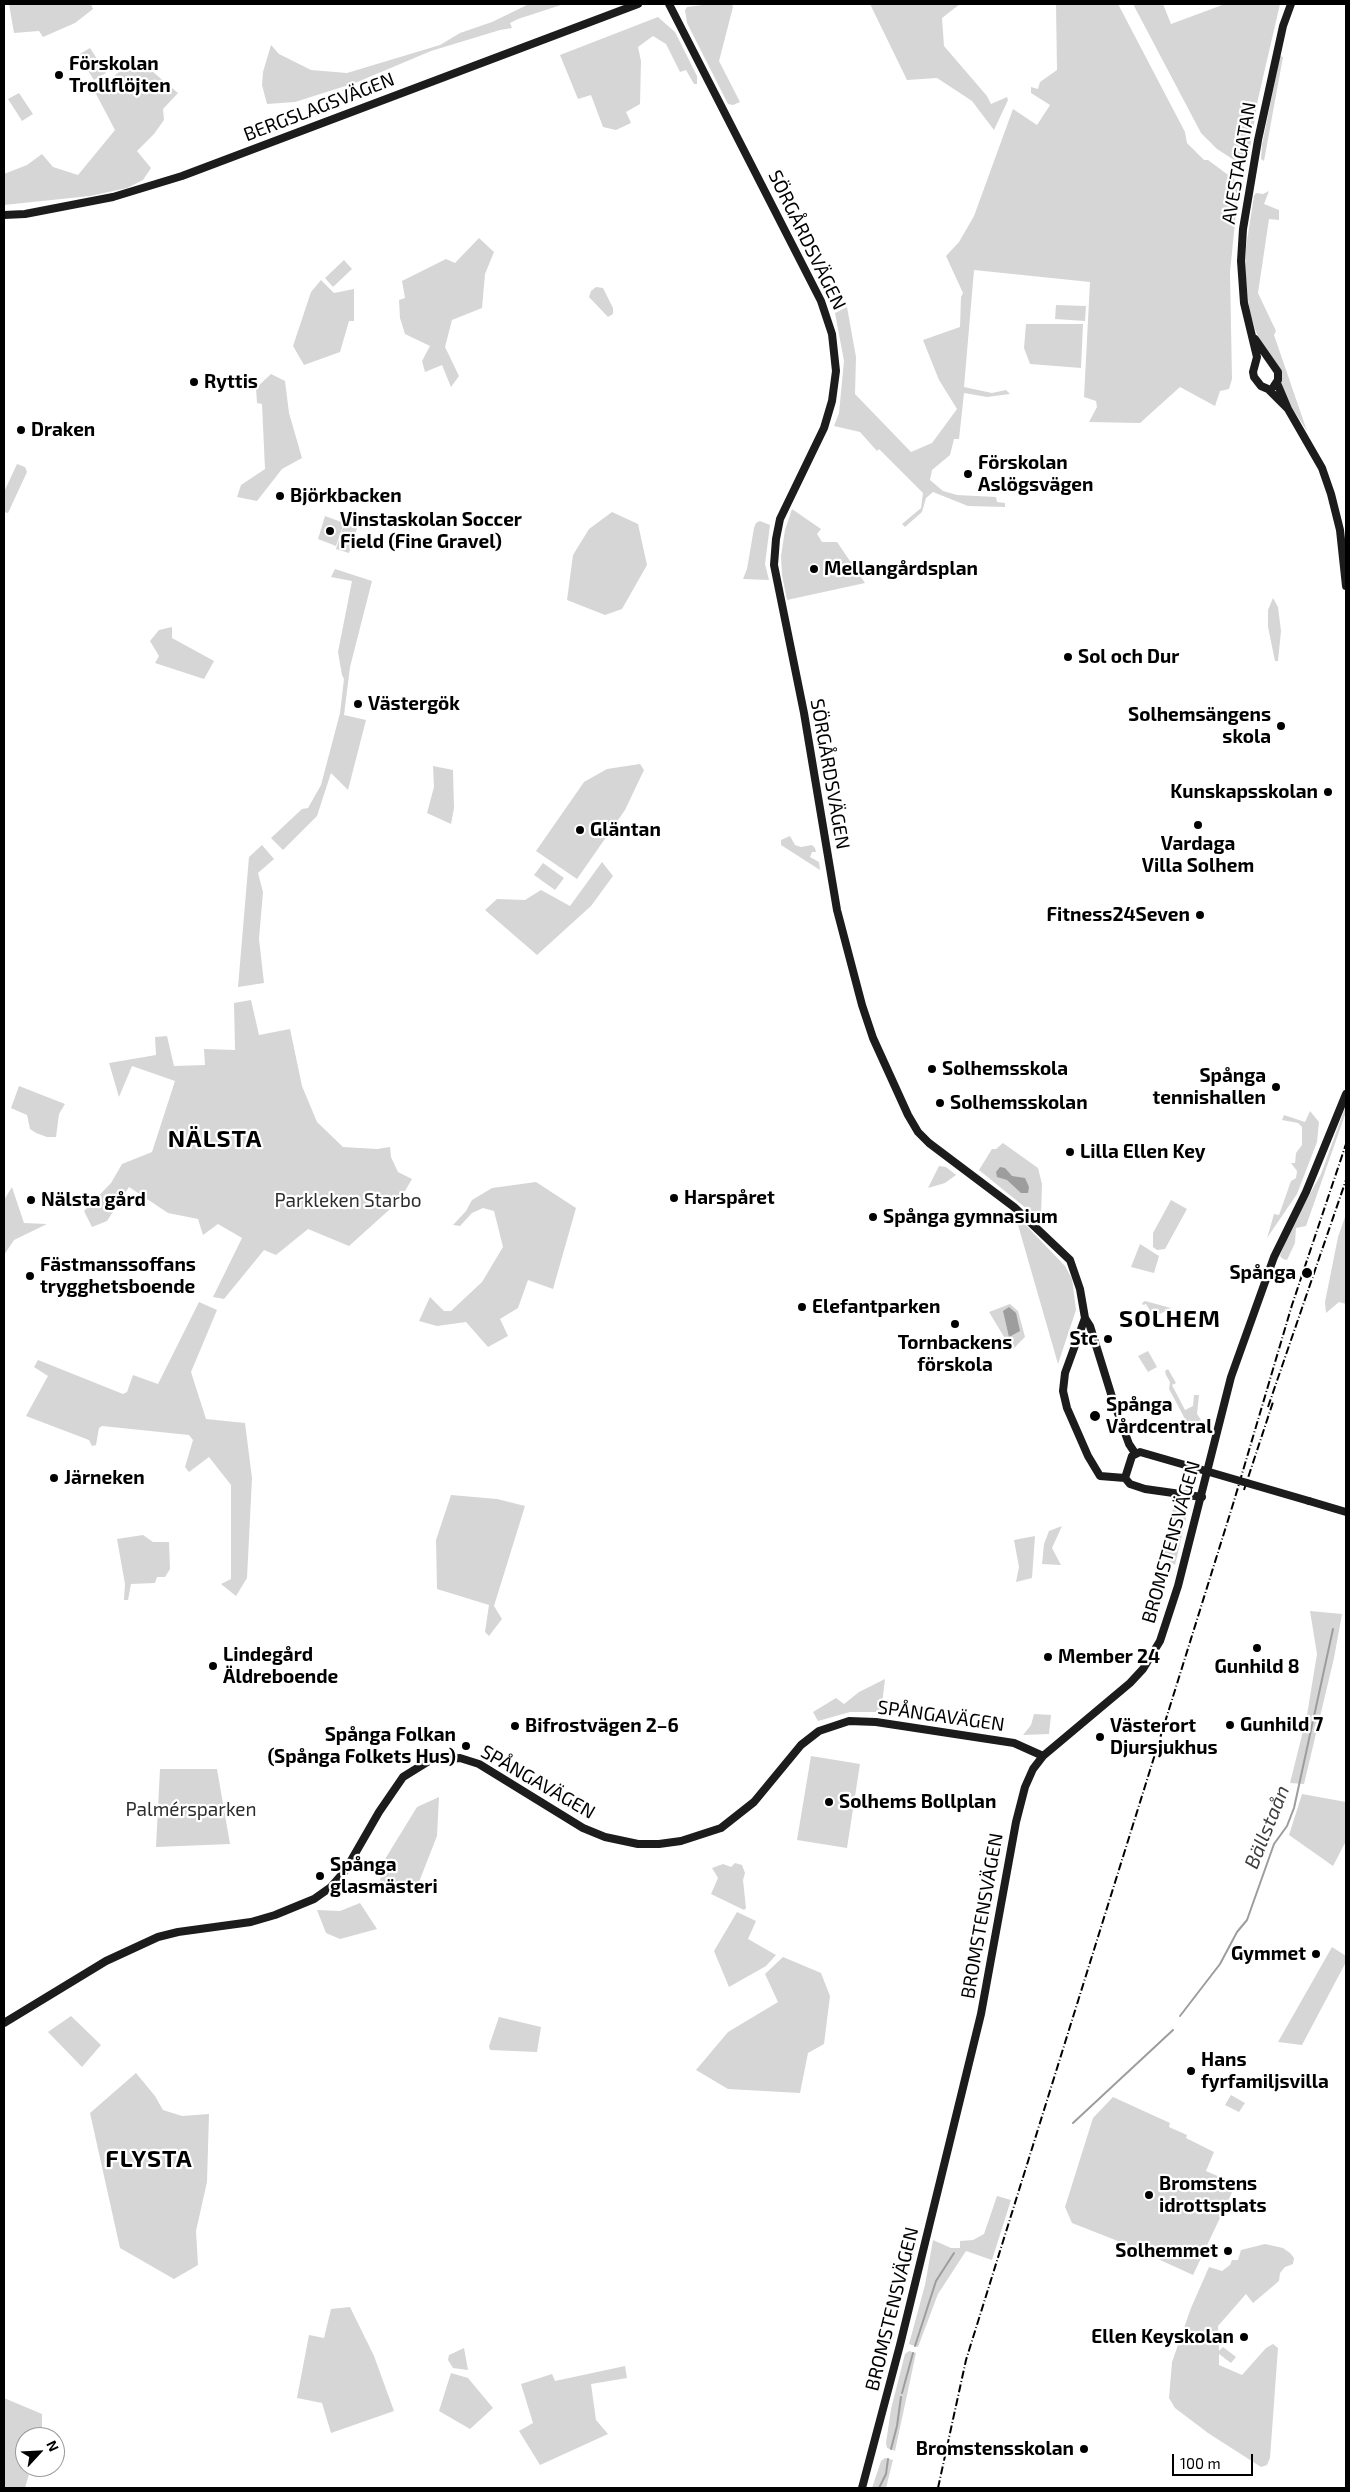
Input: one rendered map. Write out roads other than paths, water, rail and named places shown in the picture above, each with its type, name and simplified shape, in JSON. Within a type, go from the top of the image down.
[{"type":"street","name":"BERGSLAGSVÄGEN","points":[[4,215],[25,214],[113,197],[182,176],[638,4]]},
{"type":"street","name":"SÖRGÅRDSVÄGEN","points":[[669,4],[821,300],[832,334],[836,372],[832,402],[824,428],[780,520],[774,565],[804,712],[837,910],[862,1005],[877,1046],[908,1115],[918,1132],[929,1143],[1014,1207],[1070,1260],[1080,1289],[1085,1318],[1090,1326],[1129,1444],[1135,1453]]},
{"type":"street","name":"AVESTAGATAN","points":[[1268,389],[1261,386],[1254,377],[1253,372],[1256,364],[1242,282],[1243,230],[1258,140],[1283,26],[1291,4]]},
{"type":"street","name":"AVESTAGATAN","points":[[1251,331],[1278,372],[1277,383]]},
{"type":"street","points":[[1256,364],[1271,361]]},
{"type":"street","points":[[1288,409],[1268,389],[1277,383],[1288,409],[1309,443],[1331,494],[1340,530],[1346,586]]},
{"type":"street","name":"BROMSTENSVÄGEN","points":[[862,2488],[900,2345],[981,2014],[1020,1803],[1031,1774],[1043,1756],[1130,1683],[1154,1651],[1170,1614],[1202,1497],[1231,1377],[1258,1299],[1284,1236],[1321,1158],[1346,1094]]},
{"type":"street","points":[[1085,1318],[1064,1372],[1063,1391],[1067,1408],[1088,1456],[1100,1476],[1126,1478],[1136,1487],[1202,1497]]},
{"type":"street","points":[[1126,1478],[1129,1460],[1135,1453],[1147,1454],[1346,1512]]},
{"type":"street","name":"SPÅNGAVÄGEN","points":[[4,2023],[106,1961],[158,1937],[178,1932],[251,1922],[276,1915],[314,1899],[331,1887],[345,1871],[379,1812],[402,1778],[432,1760],[460,1758],[479,1764],[583,1828],[605,1838],[638,1844],[659,1844],[681,1841],[721,1828],[754,1802],[800,1745],[819,1731],[850,1721],[876,1722],[1014,1743],[1043,1756]]},
{"type":"waterway","name":"Bällstaån","points":[[1180,2016],[1220,1964],[1237,1932],[1247,1920],[1274,1844],[1287,1826],[1294,1808],[1333,1629]]},
{"type":"waterway","name":"Bällstaån","points":[[1073,2123],[1173,2030]]},
{"type":"waterway","name":"Bällstaån","points":[[915,2346],[936,2281],[954,2253]]},
{"type":"waterway","name":"Bällstaån","points":[[902,2393],[913,2353]]},
{"type":"waterway","name":"Bällstaån","points":[[891,2449],[897,2426],[901,2397]]},
{"type":"waterway","name":"Bällstaån","points":[[879,2488],[886,2474],[888,2459]]},
{"type":"railway","points":[[938,2488],[966,2360],[1234,1501],[1292,1305],[1346,1144]]},
{"type":"railway","points":[[1268,1407],[1346,1180]]},
{"type":"railway","points":[[1244,1490],[1273,1402]]},
{"type":"place","name":"Förskolan Trollflöjten","points":[[59,75]]},
{"type":"place","name":"Ryttis","points":[[194,382]]},
{"type":"place","name":"Draken","points":[[21,430]]},
{"type":"place","name":"Förskolan Aslögsvägen","points":[[968,474]]},
{"type":"place","name":"Björkbacken","points":[[280,496]]},
{"type":"place","name":"Vinstaskolan Soccer Field (Fine Gravel)","points":[[330,531]]},
{"type":"place","name":"Mellangårdsplan","points":[[814,569]]},
{"type":"place","name":"Sol och Dur","points":[[1068,657]]},
{"type":"place","name":"Västergök","points":[[358,704]]},
{"type":"place","name":"Solhemsängens skola","points":[[1281,726]]},
{"type":"place","name":"Kunskapsskolan","points":[[1328,792]]},
{"type":"place","name":"Vardaga Villa Solhem","points":[[1198,825]]},
{"type":"place","name":"Gläntan","points":[[580,830]]},
{"type":"place","name":"Fitness24Seven","points":[[1200,915]]},
{"type":"place","name":"Solhemsskola","points":[[932,1069]]},
{"type":"place","name":"Spånga tennishallen","points":[[1276,1087]]},
{"type":"place","name":"Solhemsskolan","points":[[940,1103]]},
{"type":"place","name":"Lilla Ellen Key","points":[[1070,1152]]},
{"type":"place","name":"Harspåret","points":[[674,1198]]},
{"type":"place","name":"Nälsta gård","points":[[31,1200]]},
{"type":"place","name":"Spånga gymnasium","points":[[873,1217]]},
{"type":"place","name":"Spånga","points":[[1307,1273]]},
{"type":"place","name":"Fästmanssoffans trygghetsboende","points":[[30,1276]]},
{"type":"place","name":"Elefantparken","points":[[802,1307]]},
{"type":"place","name":"Tornbackens förskola","points":[[955,1324]]},
{"type":"place","name":"Stc","points":[[1108,1339]]},
{"type":"place","name":"Spånga Vårdcentral","points":[[1095,1416]]},
{"type":"place","name":"Järneken","points":[[54,1478]]},
{"type":"place","name":"Gunhild 8","points":[[1257,1648]]},
{"type":"place","name":"Member 24","points":[[1048,1657]]},
{"type":"place","name":"Lindegård Äldreboende","points":[[213,1666]]},
{"type":"place","name":"Gunhild 7","points":[[1230,1725]]},
{"type":"place","name":"Bifrostvägen 2–6","points":[[515,1726]]},
{"type":"place","name":"Västerort Djursjukhus","points":[[1100,1737]]},
{"type":"place","name":"Spånga Folkan (Spånga Folkets Hus)","points":[[466,1746]]},
{"type":"place","name":"Solhems Bollplan","points":[[829,1802]]},
{"type":"place","name":"Spånga glasmästeri","points":[[320,1876]]},
{"type":"place","name":"Gymmet","points":[[1316,1954]]},
{"type":"place","name":"Hans fyrfamiljsvilla","points":[[1191,2071]]},
{"type":"place","name":"Bromstens idrottsplats","points":[[1149,2195]]},
{"type":"place","name":"Solhemmet","points":[[1228,2251]]},
{"type":"place","name":"Ellen Keyskolan","points":[[1244,2337]]},
{"type":"place","name":"Bromstensskolan","points":[[1084,2449]]},
{"type":"district","name":"NÄLSTA","points":[[215,1139]]},
{"type":"district","name":"SOLHEM","points":[[1170,1319]]},
{"type":"district","name":"FLYSTA","points":[[149,2159]]},
{"type":"park label","name":"Parkleken Starbo","points":[[348,1201]]},
{"type":"park label","name":"Palmérsparken","points":[[191,1810]]}]
